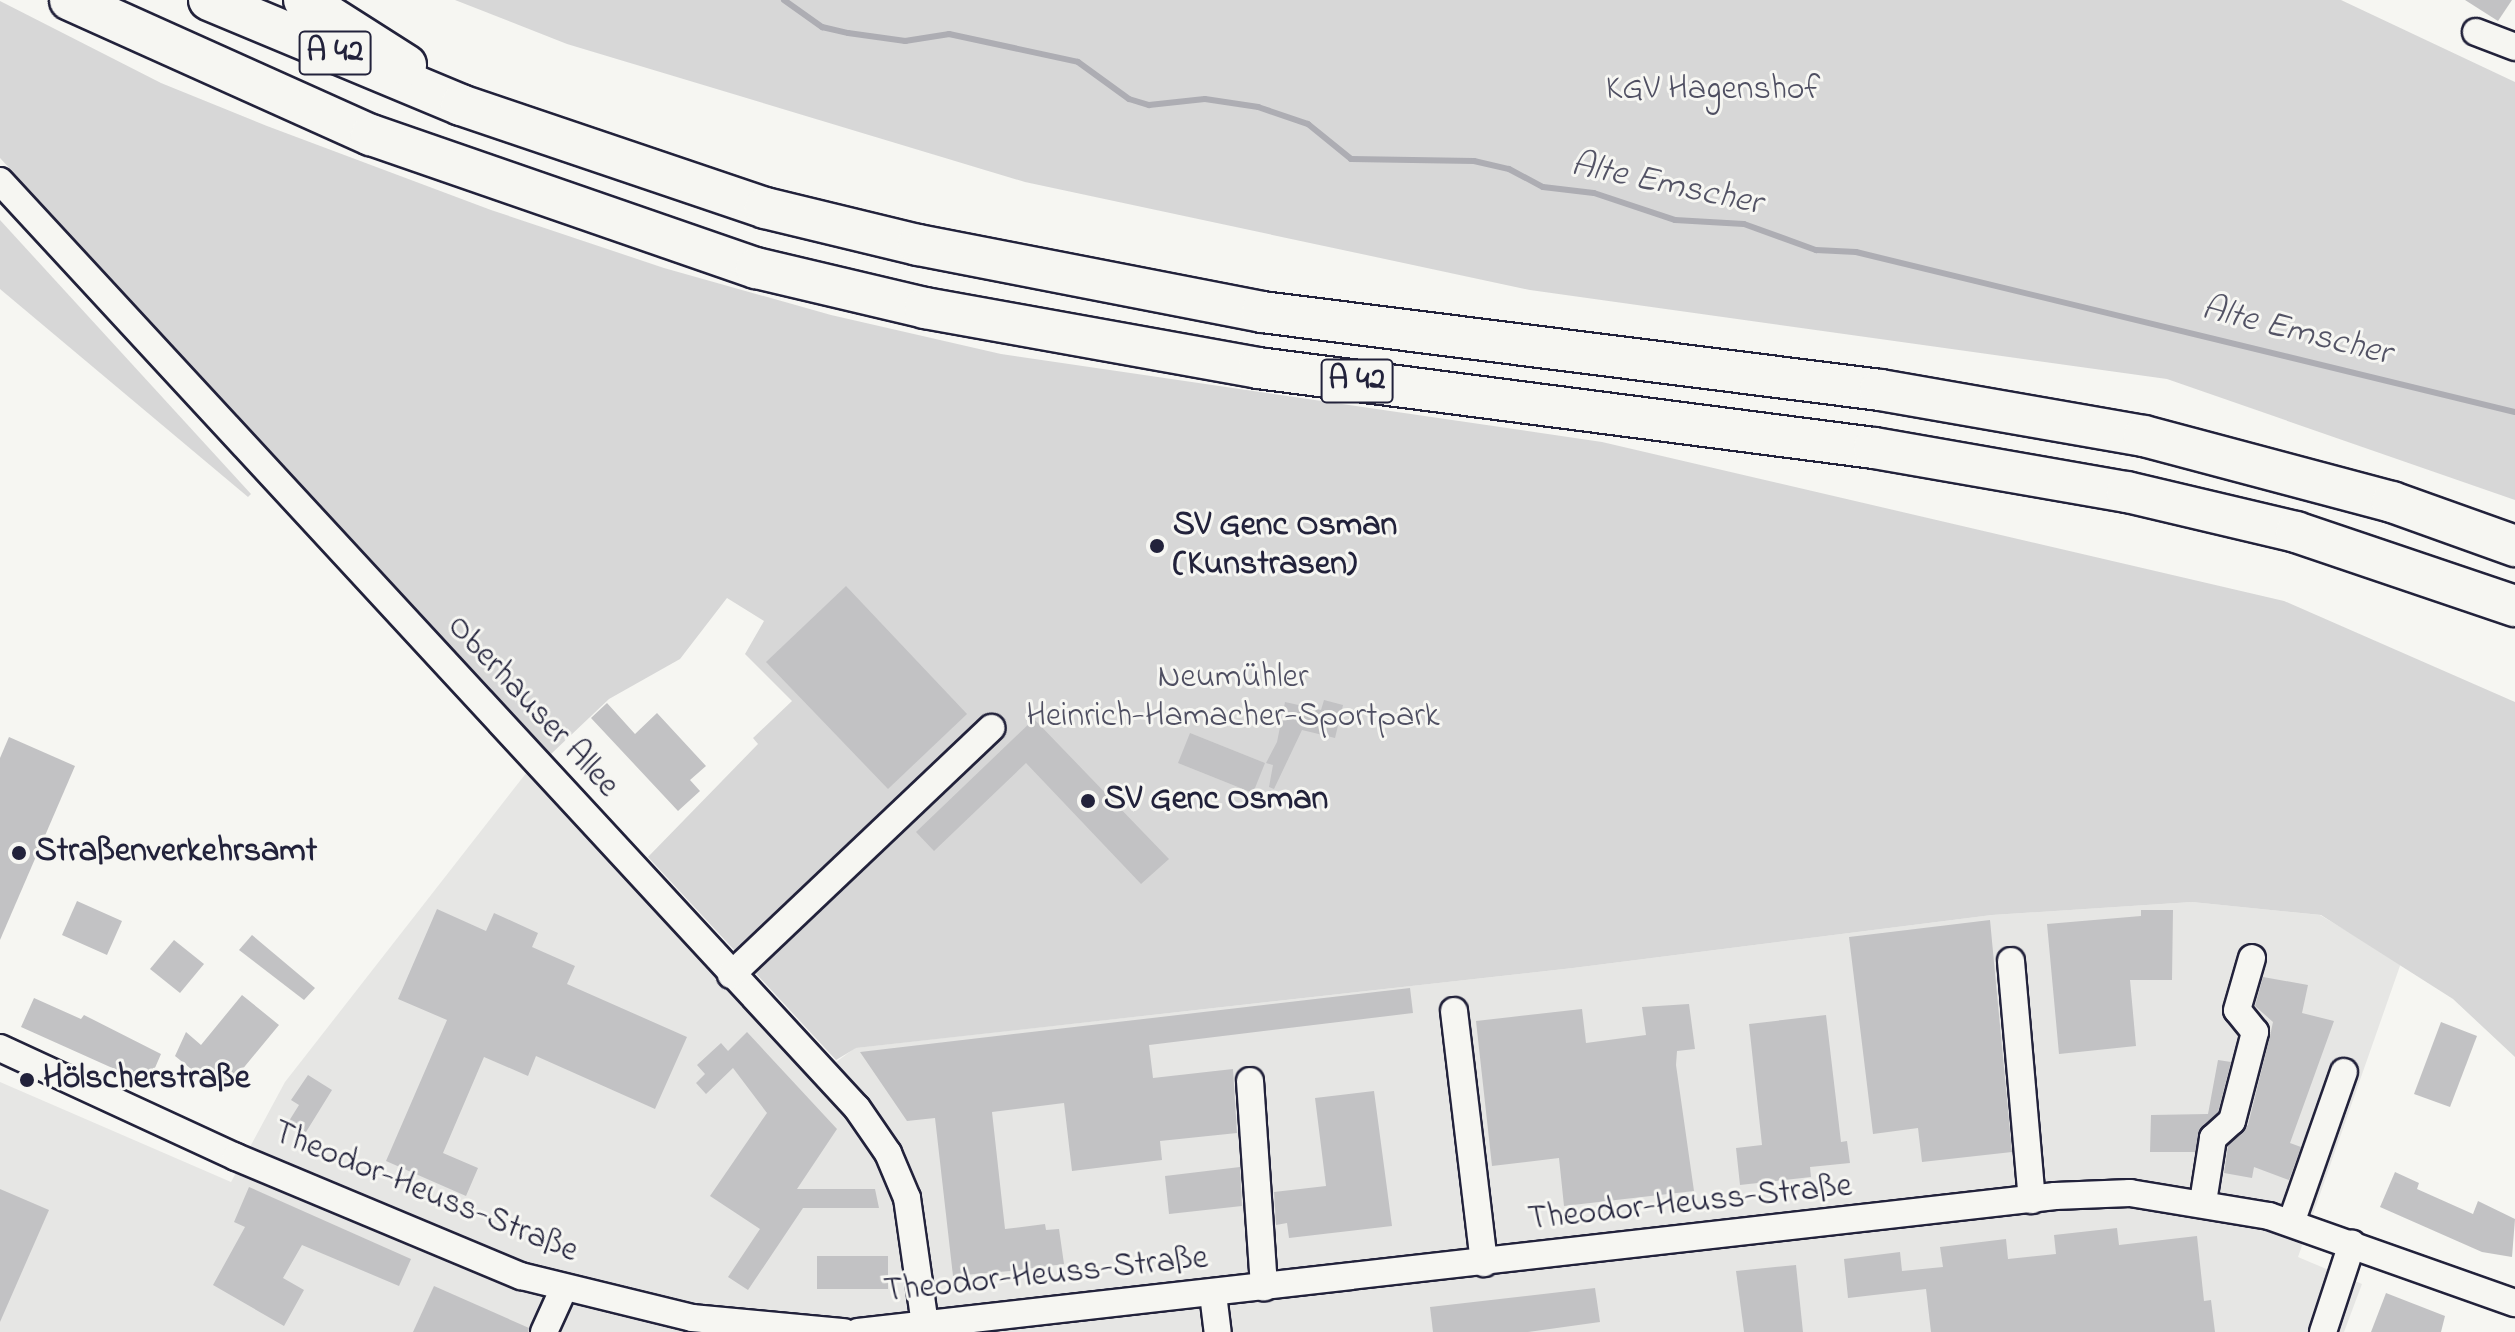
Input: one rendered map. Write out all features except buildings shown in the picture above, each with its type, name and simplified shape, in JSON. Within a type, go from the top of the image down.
[{"type":"highway","name":"A 42","points":[[70,0],[371,135],[771,272],[925,308],[1196,358],[1874,448],[2127,492],[2296,532],[2515,606]]},
{"type":"highway","name":"A 42","points":[[209,0],[461,105],[765,208],[1045,273],[1262,312],[1880,390],[2144,436],[2306,476],[2515,546]]},
{"type":"highway","points":[[304,0],[351,26],[461,105]]},
{"type":"street","points":[[2476,32],[2515,47]]},
{"type":"street","name":"Oberhauser Allee","points":[[0,181],[857,1108],[888,1153],[907,1198],[925,1329]]},
{"type":"street","points":[[731,975],[991,728]]},
{"type":"street","points":[[2203,1202],[2213,1138],[2232,1121],[2255,1032],[2237,1010],[2252,958]]},
{"type":"street","points":[[2011,961],[2032,1200]]},
{"type":"street","points":[[1454,1011],[1484,1263]]},
{"type":"street","name":"Theodor-Heuss-Straße","points":[[0,1048],[336,1200],[564,1288],[692,1318],[844,1332]]},
{"type":"street","points":[[2291,1223],[2344,1072]]},
{"type":"street","points":[[1250,1081],[1264,1288]]},
{"type":"street","name":"Theodor-Heuss-Straße","points":[[858,1332],[925,1329],[2032,1200],[2130,1193],[2203,1202],[2291,1223],[2515,1303]]},
{"type":"street","points":[[2323,1332],[2352,1244]]},
{"type":"street","points":[[544,1332],[564,1288]]},
{"type":"street","points":[[1213,1294],[1218,1332]]},
{"type":"shaded area","points":[[527,772],[813,1079],[855,1048],[1573,968],[1992,915],[2192,902],[2320,915],[2401,963],[2298,1257],[2362,1284],[2344,1332],[0,1332],[0,1082],[231,1182],[285,1082]]},
{"type":"green space","name":"KGV Hagenshof","points":[[455,0],[2341,0],[2515,82],[2515,500],[2167,379],[1530,290],[1025,182],[567,44]]},
{"type":"green space","name":"Neumühler Heinrich-Hamacher-Sportpark","points":[[0,1],[161,83],[267,126],[491,210],[664,268],[831,315],[1001,354],[1602,442],[2284,601],[2515,702],[2515,1057],[2453,999],[2321,915],[2192,902],[1992,915],[1573,968],[856,1048],[836,1060],[648,857],[758,744],[753,738],[792,701],[745,654],[764,621],[727,598],[680,659],[609,699],[551,754],[0,158]]},
{"type":"green space","points":[[0,220],[251,494],[248,497],[0,289]]},
{"type":"waterway","name":"Alte Emscher","points":[[784,0],[822,27],[848,33],[905,41],[949,34],[1078,62],[1129,99],[1149,105],[1205,99],[1258,107],[1308,124],[1351,159],[1474,161],[1509,169],[1543,187],[1594,193],[1675,220],[1744,224],[1816,250],[1856,252],[2515,412]]},
{"type":"place","name":"SV Genc Osman (Kunstrasen)","points":[[1157,546]]},
{"type":"place","name":"SV Genc Osman","points":[[1088,801]]},
{"type":"place","name":"Straßenverkehrsamt","points":[[19,853]]},
{"type":"place","name":"Hölscherstraße","points":[[27,1080]]}]
